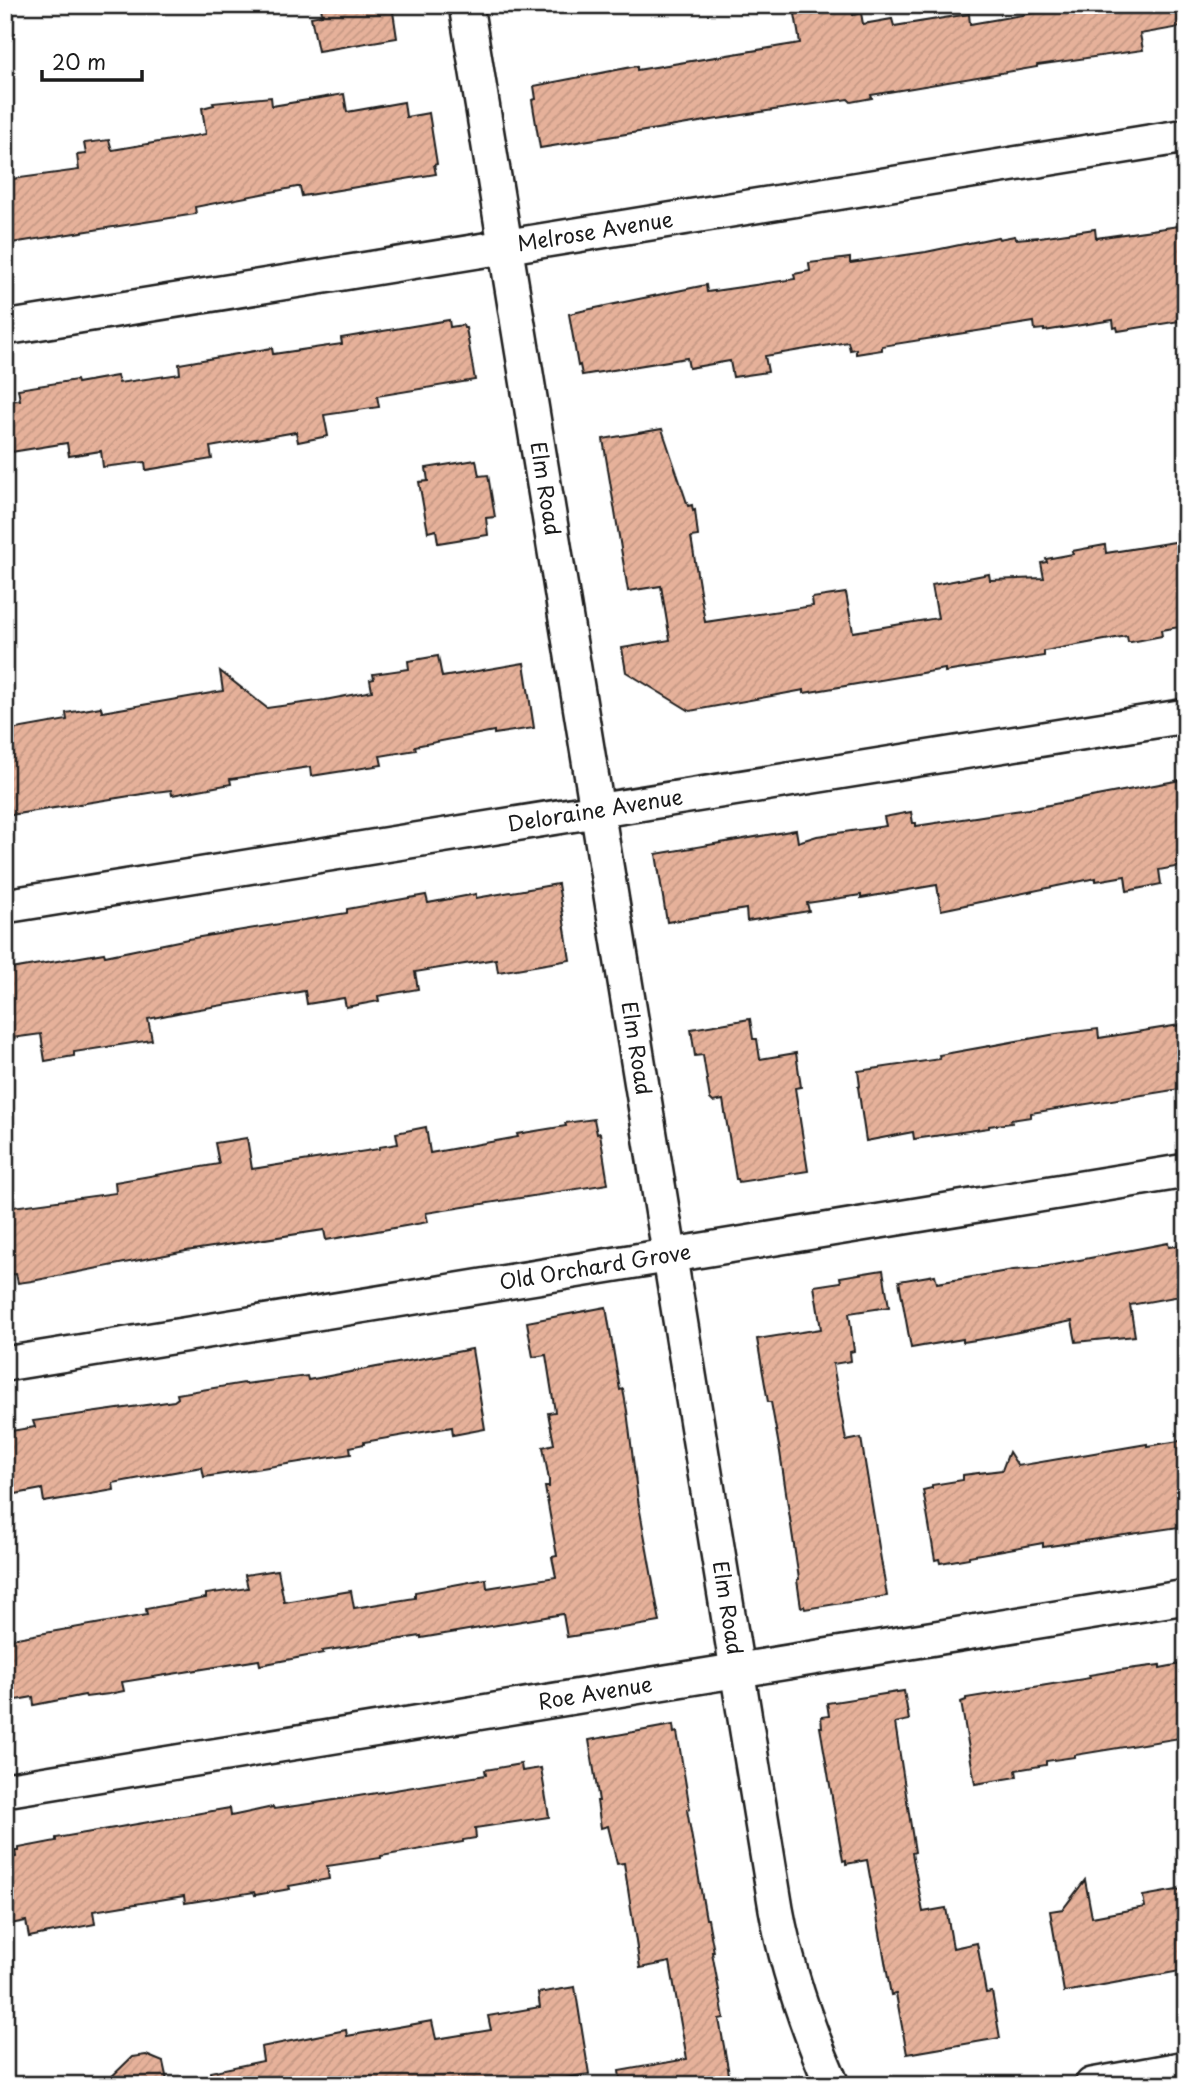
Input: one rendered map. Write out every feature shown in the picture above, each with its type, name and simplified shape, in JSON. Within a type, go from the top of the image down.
[{"type":"street","name":"Elm Road","points":[[466,5],[782,1941],[801,2008],[832,2085]]},
{"type":"street","name":"Melrose Avenue","points":[[5,328],[1186,136]]},
{"type":"street","name":"Deloraine Avenue","points":[[5,906],[1186,716]]},
{"type":"street","name":"Old Orchard Grove","points":[[5,1364],[1186,1171]]},
{"type":"street","name":"Roe Avenue","points":[[5,1790],[1186,1597]]},
{"type":"street","points":[[1092,2085],[1186,2068]]},
{"type":"building","points":[[321,5],[392,5],[397,38],[318,51],[311,17],[322,15]]},
{"type":"building","points":[[1038,5],[1186,5],[1186,26],[1140,34],[1143,50],[1037,65],[871,95],[872,98],[851,102],[848,99],[540,148],[532,100],[536,99],[534,86],[637,66],[637,70],[800,43],[795,14],[827,9],[828,13],[852,9],[853,15],[861,13],[863,24],[892,19],[894,26],[969,14],[970,24],[1039,12]]},
{"type":"building","points":[[344,94],[347,112],[404,102],[406,117],[429,113],[437,164],[434,165],[436,174],[302,196],[300,187],[297,187],[195,207],[196,214],[5,244],[5,180],[79,170],[77,155],[86,154],[84,143],[109,140],[112,150],[206,134],[202,108],[214,105],[213,103],[271,97],[272,106]]},
{"type":"building","points":[[1186,225],[1186,320],[1118,331],[1117,327],[1114,328],[1113,320],[1044,331],[1035,330],[1034,322],[882,346],[882,350],[856,354],[856,349],[850,350],[848,342],[765,356],[768,372],[733,377],[730,361],[689,368],[687,358],[582,375],[580,365],[578,366],[569,314],[586,310],[706,285],[707,292],[795,279],[794,274],[810,271],[809,263],[850,258],[850,263],[926,252],[998,237],[1015,236],[1016,239],[1095,229],[1096,238]]},
{"type":"building","points":[[449,320],[450,327],[463,325],[466,328],[475,380],[377,396],[379,407],[324,415],[328,436],[298,442],[296,432],[210,447],[212,459],[146,470],[145,462],[103,467],[101,451],[69,456],[67,443],[5,453],[5,401],[20,400],[18,389],[117,376],[119,383],[180,374],[179,364],[272,348],[273,354],[342,344],[341,338]]},
{"type":"building","points":[[662,429],[688,506],[692,505],[693,511],[695,510],[698,536],[691,537],[705,622],[813,606],[812,598],[846,593],[853,632],[938,618],[932,585],[989,574],[990,580],[1044,578],[1041,563],[1047,562],[1046,559],[1073,554],[1072,551],[1105,545],[1106,553],[1181,541],[1186,567],[1186,626],[1161,630],[1162,636],[1131,642],[1128,642],[1127,636],[1044,651],[1044,656],[945,672],[945,669],[804,693],[804,690],[690,711],[626,672],[622,648],[670,640],[661,586],[628,591],[603,439]]},
{"type":"building","points":[[476,460],[479,476],[488,475],[495,517],[486,518],[488,535],[438,543],[436,530],[428,532],[419,482],[428,481],[426,468]]},
{"type":"building","points":[[438,656],[442,677],[524,663],[534,728],[494,734],[494,731],[415,746],[416,750],[380,756],[382,765],[311,776],[310,767],[230,779],[231,784],[172,795],[171,790],[10,815],[5,785],[5,731],[67,720],[66,713],[101,707],[102,712],[223,691],[220,671],[267,708],[325,700],[372,691],[370,680],[374,679],[373,674],[409,669],[408,661]]},
{"type":"building","points":[[1186,779],[1186,865],[1159,870],[1161,884],[1127,891],[1125,876],[1096,881],[1096,878],[941,910],[937,885],[861,898],[861,895],[807,903],[809,911],[747,921],[746,909],[667,922],[656,854],[796,830],[798,842],[817,836],[886,826],[884,817],[911,812],[916,826],[1028,809]]},
{"type":"building","points":[[558,884],[570,960],[498,972],[496,959],[415,972],[418,989],[378,996],[379,1001],[346,1007],[344,998],[307,1004],[305,991],[182,1012],[148,1019],[152,1040],[74,1052],[74,1056],[45,1061],[41,1034],[11,1038],[10,1029],[5,1030],[5,970],[104,953],[105,956],[188,939],[347,913],[347,909],[426,895],[428,903]]},
{"type":"building","points":[[750,1019],[760,1059],[796,1053],[801,1087],[795,1088],[808,1171],[739,1182],[736,1179],[723,1100],[713,1102],[710,1099],[703,1055],[695,1056],[691,1029]]},
{"type":"building","points":[[1186,1024],[1186,1088],[1031,1113],[1031,1117],[1011,1120],[1012,1123],[989,1128],[914,1139],[913,1132],[866,1141],[858,1071],[940,1059],[939,1055],[1056,1034],[1098,1029],[1099,1038]]},
{"type":"building","points":[[594,1119],[597,1134],[600,1133],[608,1184],[426,1213],[428,1222],[326,1240],[324,1230],[186,1251],[18,1283],[16,1274],[5,1275],[5,1208],[116,1193],[115,1182],[219,1164],[215,1143],[247,1138],[252,1169],[379,1149],[398,1144],[396,1133],[426,1127],[430,1153],[518,1137],[517,1134]]},
{"type":"building","points":[[1168,1243],[1169,1247],[1186,1244],[1186,1295],[1130,1305],[1135,1336],[1076,1342],[1072,1321],[989,1338],[963,1342],[963,1339],[911,1348],[899,1281],[935,1275],[937,1283],[1038,1268]]},
{"type":"building","points":[[883,1270],[889,1307],[849,1313],[854,1351],[850,1352],[851,1361],[833,1364],[846,1441],[861,1438],[887,1596],[805,1609],[804,1606],[801,1607],[780,1452],[757,1339],[821,1329],[814,1286],[841,1282],[840,1277]]},
{"type":"building","points":[[606,1307],[620,1390],[623,1389],[627,1411],[638,1500],[660,1622],[567,1637],[563,1614],[421,1638],[322,1651],[323,1653],[260,1665],[259,1660],[122,1682],[124,1691],[109,1694],[85,1695],[34,1705],[33,1697],[5,1702],[5,1640],[147,1615],[146,1609],[206,1598],[206,1594],[248,1588],[245,1575],[278,1570],[284,1602],[351,1591],[354,1608],[415,1598],[415,1592],[486,1579],[487,1588],[556,1577],[552,1557],[557,1556],[545,1487],[549,1487],[549,1480],[543,1447],[554,1444],[548,1413],[555,1412],[546,1355],[533,1357],[527,1322]]},
{"type":"building","points":[[472,1349],[485,1429],[453,1435],[452,1427],[364,1442],[350,1447],[351,1454],[204,1477],[202,1467],[113,1483],[114,1490],[44,1502],[42,1489],[5,1496],[5,1432],[35,1427],[33,1421],[174,1401],[178,1398],[177,1394],[244,1383],[307,1376],[308,1380]]},
{"type":"building","points":[[1186,1440],[1186,1526],[1043,1547],[1043,1543],[940,1563],[939,1559],[935,1560],[923,1490],[932,1488],[932,1485],[963,1480],[963,1475],[1002,1470],[1009,1452],[1018,1466]]},
{"type":"building","points":[[1186,1663],[1186,1737],[1046,1761],[1046,1765],[1016,1770],[1017,1777],[975,1784],[961,1702],[966,1698],[1090,1678],[1089,1675],[1120,1670],[1160,1665],[1160,1668]]},
{"type":"building","points":[[904,1691],[909,1720],[895,1723],[915,1852],[912,1853],[923,1912],[946,1908],[953,1948],[977,1943],[986,1993],[992,1992],[1000,2038],[907,2054],[896,1994],[891,1995],[867,1860],[846,1864],[846,1860],[843,1861],[820,1727],[821,1717],[829,1716],[827,1703]]},
{"type":"building","points":[[673,1725],[674,1733],[677,1732],[690,1809],[687,1810],[714,1952],[724,2018],[719,2019],[731,2085],[621,2085],[619,2071],[687,2059],[670,1962],[640,1968],[624,1863],[617,1864],[608,1826],[601,1828],[589,1740]]},
{"type":"building","points":[[521,1764],[522,1771],[541,1768],[549,1817],[475,1828],[476,1838],[463,1842],[327,1866],[329,1879],[289,1886],[290,1889],[185,1903],[184,1896],[93,1911],[95,1924],[29,1937],[26,1921],[5,1925],[5,1859],[16,1857],[15,1851],[19,1851],[19,1848],[56,1841],[56,1838],[230,1808],[231,1816],[273,1807],[316,1803],[486,1775],[485,1770]]},
{"type":"building","points":[[1085,1880],[1092,1917],[1145,1907],[1143,1896],[1183,1889],[1186,1904],[1186,1970],[1064,1992],[1050,1911],[1063,1909]]},
{"type":"building","points":[[575,1987],[589,2074],[523,2085],[211,2085],[210,2072],[263,2061],[261,2047],[346,2030],[347,2036],[432,2021],[436,2039],[491,2030],[488,2016],[540,2007],[538,1993]]},
{"type":"building","points":[[146,2055],[163,2062],[168,2085],[103,2085],[132,2057]]}]
